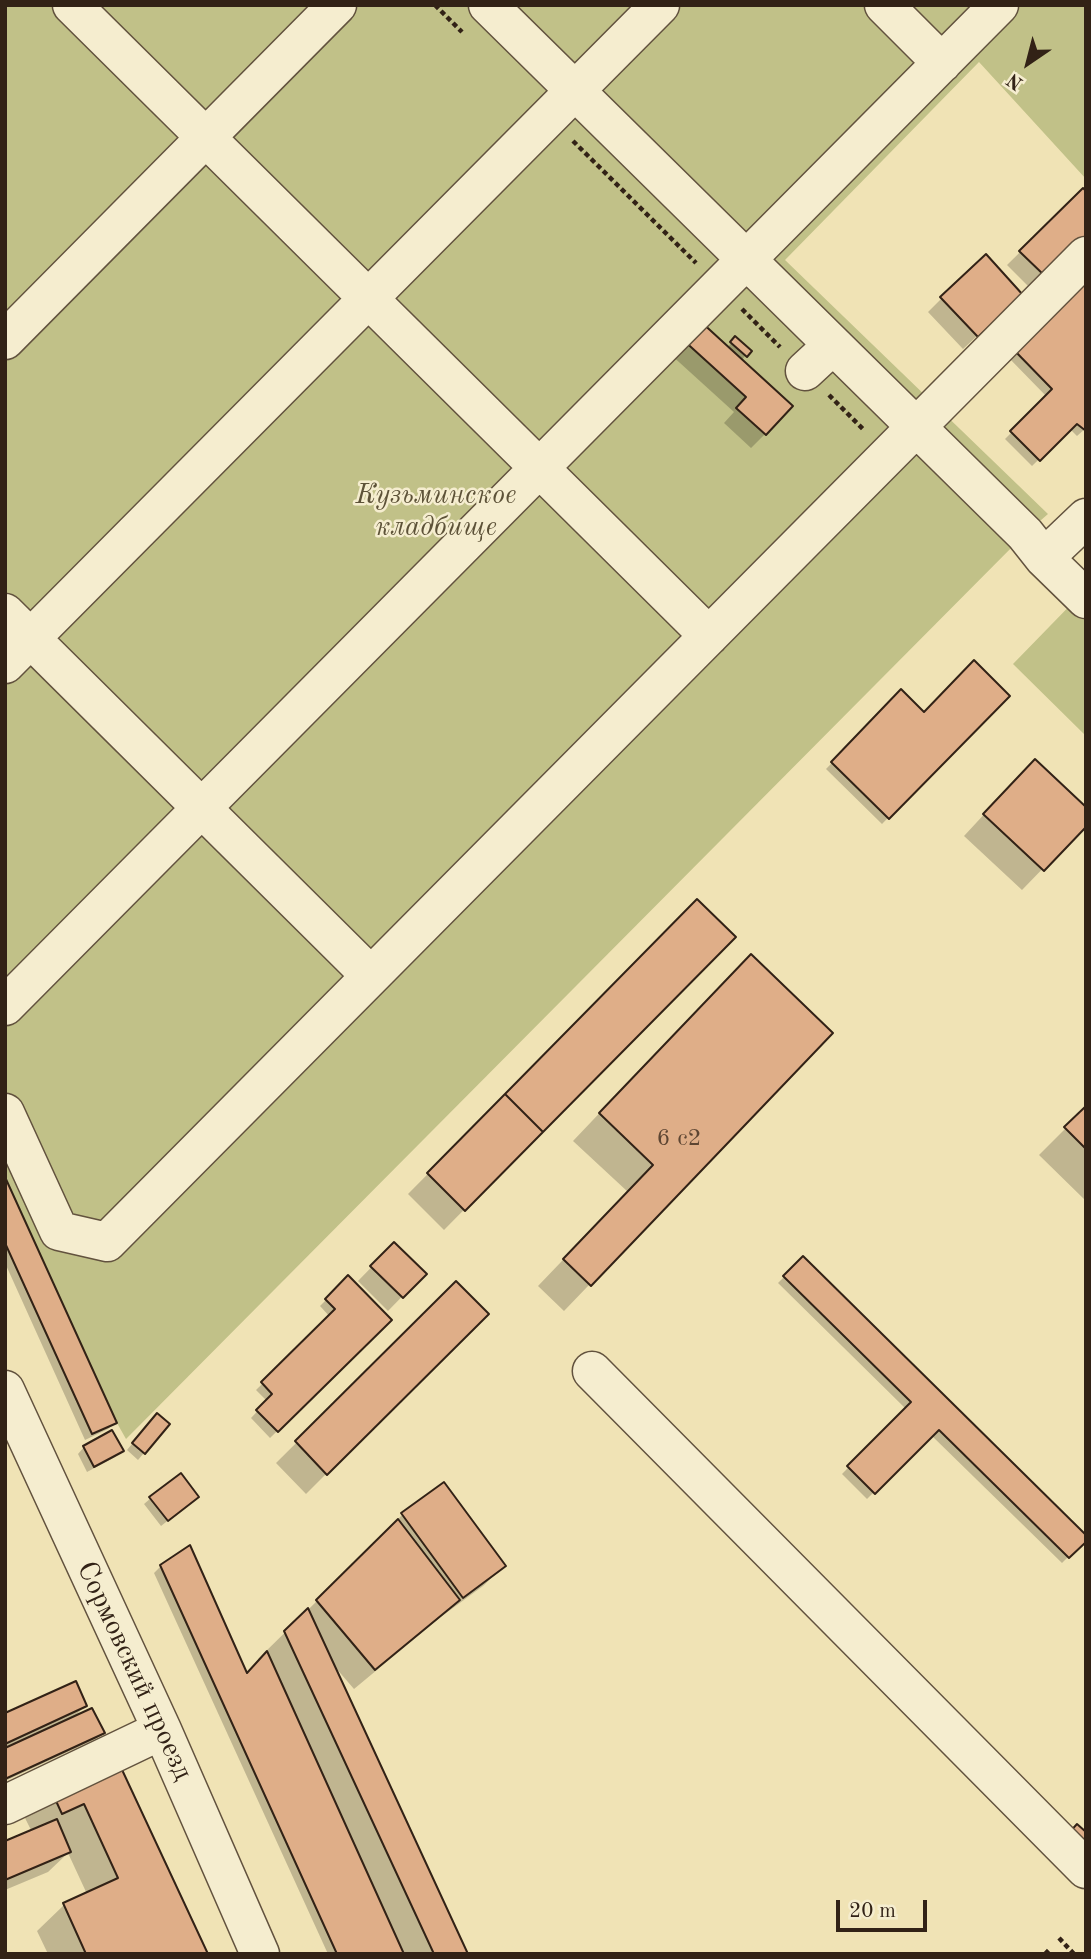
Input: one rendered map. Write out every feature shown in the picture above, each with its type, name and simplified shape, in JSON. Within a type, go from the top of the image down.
[{"type":"street","points":[[72,5],[709,636]]},
{"type":"street","points":[[5,340],[337,5]]},
{"type":"street","points":[[488,5],[575,91],[732,274],[832,346],[1025,534],[1044,558],[1086,599]]},
{"type":"street","points":[[371,976],[202,808],[14,639],[369,299],[660,5]]},
{"type":"street","points":[[884,5],[942,63]]},
{"type":"street","points":[[5,1006],[999,5]]},
{"type":"street","points":[[5,1113],[59,1231],[107,1242],[1086,256]]},
{"type":"street","points":[[805,371],[832,346]]},
{"type":"street","points":[[1044,558],[1086,518]]},
{"type":"street","points":[[592,1371],[1086,1869]]},
{"type":"street","name":"Сормовский проезд","points":[[5,1390],[162,1730],[260,1954]]},
{"type":"street","points":[[5,1805],[162,1730]]},
{"type":"path","points":[[435,5],[464,33]]},
{"type":"path","points":[[548,117],[732,274],[805,371],[889,455]]},
{"type":"path","points":[[1059,1938],[1074,1954]]},
{"type":"path","points":[[1045,1954],[1051,1948]]},
{"type":"green space","name":"Кузьминское кладбище","points":[[5,5],[1086,5],[1086,179],[979,62],[785,260],[1048,514],[1025,534],[126,1439],[5,1177]]},
{"type":"green space","points":[[1086,589],[1086,736],[1013,664]]},
{"type":"building","points":[[1083,188],[1086,191],[1086,237],[1046,277],[1019,251]]},
{"type":"building","points":[[986,254],[1023,295],[978,337],[940,297]]},
{"type":"building","points":[[1086,275],[1086,431],[1077,424],[1040,461],[1010,431],[1052,389],[1012,348]]},
{"type":"building","points":[[699,320],[793,406],[766,435],[736,408],[746,397],[681,338]]},
{"type":"building","points":[[735,336],[752,351],[747,357],[730,342]]},
{"type":"building","points":[[974,660],[1010,696],[889,819],[831,762],[901,689],[924,712]]},
{"type":"building","points":[[1035,759],[1086,807],[1086,827],[1044,871],[983,814]]},
{"type":"building","points":[[697,899],[736,937],[543,1132],[505,1094]]},
{"type":"building","points":[[751,954],[833,1033],[591,1286],[563,1259],[653,1165],[599,1113]]},
{"type":"building","points":[[505,1094],[543,1132],[465,1211],[427,1173]]},
{"type":"building","points":[[1086,1106],[1086,1149],[1064,1127]]},
{"type":"building","points":[[5,1177],[117,1423],[92,1434],[5,1243]]},
{"type":"building","points":[[394,1242],[427,1274],[403,1298],[370,1266]]},
{"type":"building","points":[[803,1256],[1086,1535],[1086,1542],[1069,1558],[939,1430],[875,1494],[847,1466],[911,1402],[783,1276]]},
{"type":"building","points":[[348,1275],[392,1320],[278,1432],[256,1410],[272,1394],[261,1382],[335,1309],[325,1299]]},
{"type":"building","points":[[456,1281],[489,1314],[327,1475],[295,1441]]},
{"type":"building","points":[[157,1413],[170,1424],[145,1454],[132,1443]]},
{"type":"building","points":[[112,1430],[124,1451],[94,1467],[83,1446]]},
{"type":"building","points":[[181,1473],[199,1497],[168,1521],[149,1497]]},
{"type":"building","points":[[444,1482],[506,1566],[463,1598],[401,1513]]},
{"type":"building","points":[[398,1519],[460,1600],[375,1670],[316,1600]]},
{"type":"building","points":[[190,1545],[247,1673],[267,1651],[404,1954],[337,1954],[160,1565]]},
{"type":"building","points":[[308,1608],[468,1954],[434,1954],[284,1631]]},
{"type":"building","points":[[76,1681],[87,1706],[5,1744],[5,1713]]},
{"type":"building","points":[[92,1708],[105,1733],[5,1779],[5,1748]]},
{"type":"building","points":[[117,1759],[208,1954],[86,1954],[63,1903],[118,1878],[84,1804],[62,1814],[51,1790]]},
{"type":"building","points":[[57,1819],[71,1852],[5,1880],[5,1841]]},
{"type":"building","points":[[1077,1824],[1086,1832],[1086,1838],[1079,1846],[1067,1835]]}]
